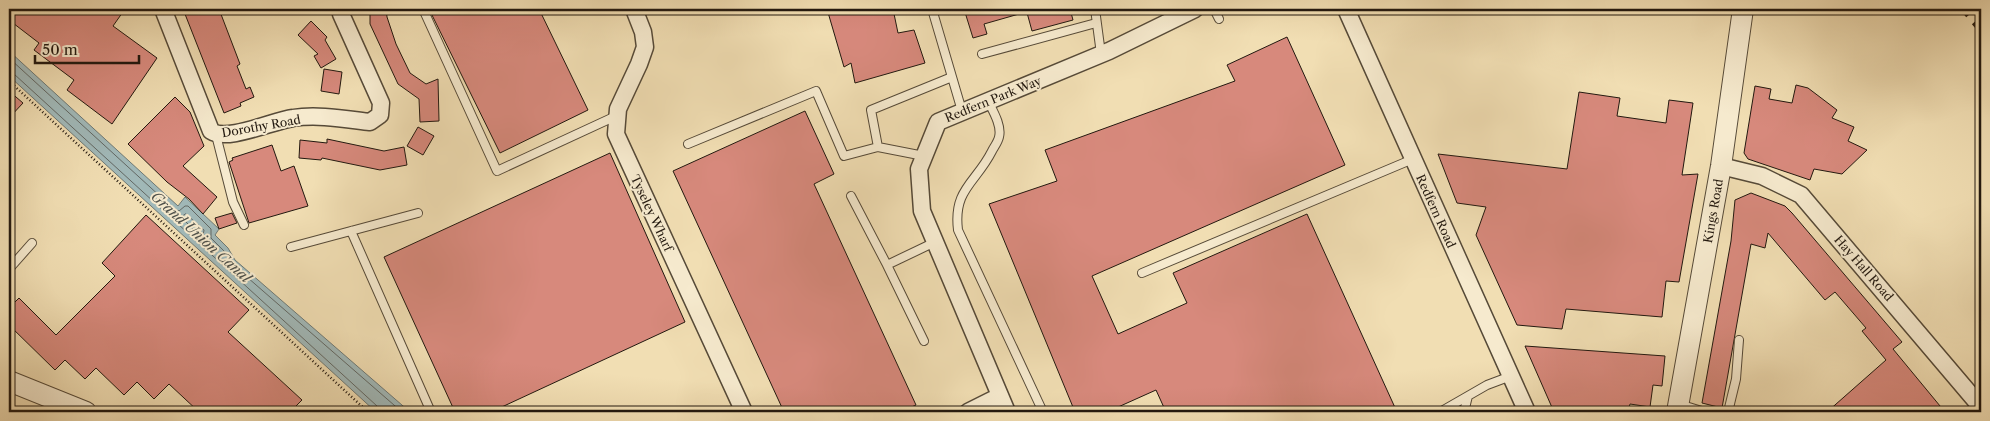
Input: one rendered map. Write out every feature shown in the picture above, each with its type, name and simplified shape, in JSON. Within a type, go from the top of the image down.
[{"type":"street","points":[[163,9],[214,133]]},
{"type":"street","name":"Tyseley Wharf","points":[[634,9],[643,32],[645,47],[616,116],[616,134],[744,412]]},
{"type":"street","name":"Redfern Park Way","points":[[1007,412],[922,211],[919,169],[938,122],[1101,54],[1195,9]]},
{"type":"street","name":"Redfern Road","points":[[1346,9],[1527,412]]},
{"type":"street","name":"Kings Road","points":[[1678,408],[1721,166],[1743,9]]},
{"type":"street","name":"Dorothy Road","points":[[214,133],[230,134],[293,118],[339,118],[370,122],[380,115],[381,103],[341,14]]},
{"type":"street","name":"Hay Hall Road","points":[[1721,166],[1762,176],[1801,195],[1981,407]]},
{"type":"street","points":[[9,381],[86,412]]},
{"type":"street","points":[[968,412],[1000,396]]},
{"type":"lane","points":[[423,9],[497,171],[616,116]]},
{"type":"lane","points":[[932,9],[962,112]]},
{"type":"lane","points":[[1095,9],[1101,54]]},
{"type":"lane","points":[[1214,9],[1219,19]]},
{"type":"lane","points":[[982,54],[1096,23]]},
{"type":"lane","points":[[878,147],[872,110],[952,76]]},
{"type":"lane","points":[[688,144],[816,91],[844,156],[878,147],[924,156]]},
{"type":"lane","points":[[988,101],[997,118],[1000,136],[990,156],[962,196],[956,214],[958,230],[1043,412]]},
{"type":"lane","points":[[214,133],[233,202],[244,225]]},
{"type":"lane","points":[[1142,273],[1413,159]]},
{"type":"lane","points":[[851,196],[888,265],[924,341]]},
{"type":"lane","points":[[291,247],[418,213]]},
{"type":"lane","points":[[351,231],[431,412]]},
{"type":"lane","points":[[888,265],[935,242]]},
{"type":"lane","points":[[9,269],[32,243]]},
{"type":"lane","points":[[1728,412],[1736,378],[1739,340]]},
{"type":"lane","points":[[1440,412],[1487,385],[1511,376]]},
{"type":"lane","points":[[1464,412],[1468,396]]},
{"type":"lane","points":[[1678,408],[1705,412]]},
{"type":"path","points":[[9,82],[368,412]]},
{"type":"water","name":"Grand Union Canal","points":[[9,51],[178,206],[185,197],[219,229],[215,235],[228,248],[235,260],[410,412],[376,412],[9,76]]},
{"type":"building","points":[[9,9],[125,9],[113,26],[157,58],[112,124],[67,90],[74,80],[34,50],[39,43],[9,20]]},
{"type":"building","points":[[183,9],[219,9],[240,64],[237,66],[246,89],[250,87],[254,97],[240,103],[241,106],[224,113]]},
{"type":"building","points":[[370,9],[386,9],[396,44],[410,73],[426,84],[438,79],[439,121],[420,122],[419,99],[398,84],[370,24]]},
{"type":"building","points":[[429,9],[539,9],[588,110],[500,153]]},
{"type":"building","points":[[827,9],[893,9],[898,33],[914,30],[925,63],[855,83],[851,63],[844,67]]},
{"type":"building","points":[[964,9],[1025,9],[1026,12],[984,24],[987,34],[973,38]]},
{"type":"building","points":[[1026,9],[1070,9],[1073,20],[1032,31]]},
{"type":"building","points":[[311,21],[327,37],[325,40],[336,59],[321,68],[314,56],[318,54],[298,35]]},
{"type":"building","points":[[1287,37],[1345,165],[1092,276],[1118,334],[1187,303],[1173,273],[1307,214],[1397,412],[1166,412],[1156,390],[1107,412],[1075,412],[989,204],[1057,181],[1045,150],[1235,81],[1227,65]]},
{"type":"building","points":[[324,69],[342,72],[339,94],[321,91]]},
{"type":"building","points":[[1796,85],[1808,88],[1837,110],[1832,118],[1854,127],[1848,141],[1867,150],[1842,174],[1814,169],[1810,180],[1748,159],[1744,153],[1755,86],[1771,89],[1769,99],[1792,103]]},
{"type":"building","points":[[9,91],[23,103],[9,118]]},
{"type":"building","points":[[1579,92],[1620,98],[1617,116],[1666,123],[1669,100],[1693,103],[1682,175],[1698,174],[1679,282],[1666,281],[1662,317],[1566,309],[1562,329],[1517,325],[1476,235],[1486,207],[1457,203],[1438,154],[1567,169]]},
{"type":"building","points":[[175,97],[190,112],[204,146],[183,166],[217,197],[203,214],[128,144]]},
{"type":"building","points":[[805,111],[834,174],[814,184],[916,405],[900,412],[784,412],[673,171]]},
{"type":"building","points":[[418,127],[434,136],[423,155],[407,146]]},
{"type":"building","points":[[327,139],[384,151],[404,147],[407,165],[380,170],[322,158],[321,160],[299,158],[300,140],[327,143]]},
{"type":"building","points":[[272,145],[281,171],[294,166],[308,206],[249,223],[229,162],[233,160],[232,158]]},
{"type":"building","points":[[610,153],[685,322],[491,412],[455,412],[384,257]]},
{"type":"building","points":[[1751,193],[1785,206],[1792,213],[1902,342],[1893,349],[1945,412],[1827,412],[1886,360],[1862,331],[1866,328],[1835,292],[1825,300],[1768,233],[1765,248],[1751,244],[1722,408],[1702,403],[1731,241],[1735,200]]},
{"type":"building","points":[[232,213],[237,223],[219,229],[215,218]]},
{"type":"building","points":[[146,215],[249,310],[228,332],[302,400],[290,412],[199,412],[169,384],[154,399],[137,382],[124,395],[96,368],[85,379],[65,360],[55,370],[9,325],[9,308],[19,298],[56,335],[115,276],[102,263]]},
{"type":"building","points":[[1525,346],[1665,356],[1662,386],[1653,385],[1650,407],[1630,404],[1628,412],[1554,412]]},
{"type":"railway","points":[[1962,9],[1981,32]]}]
